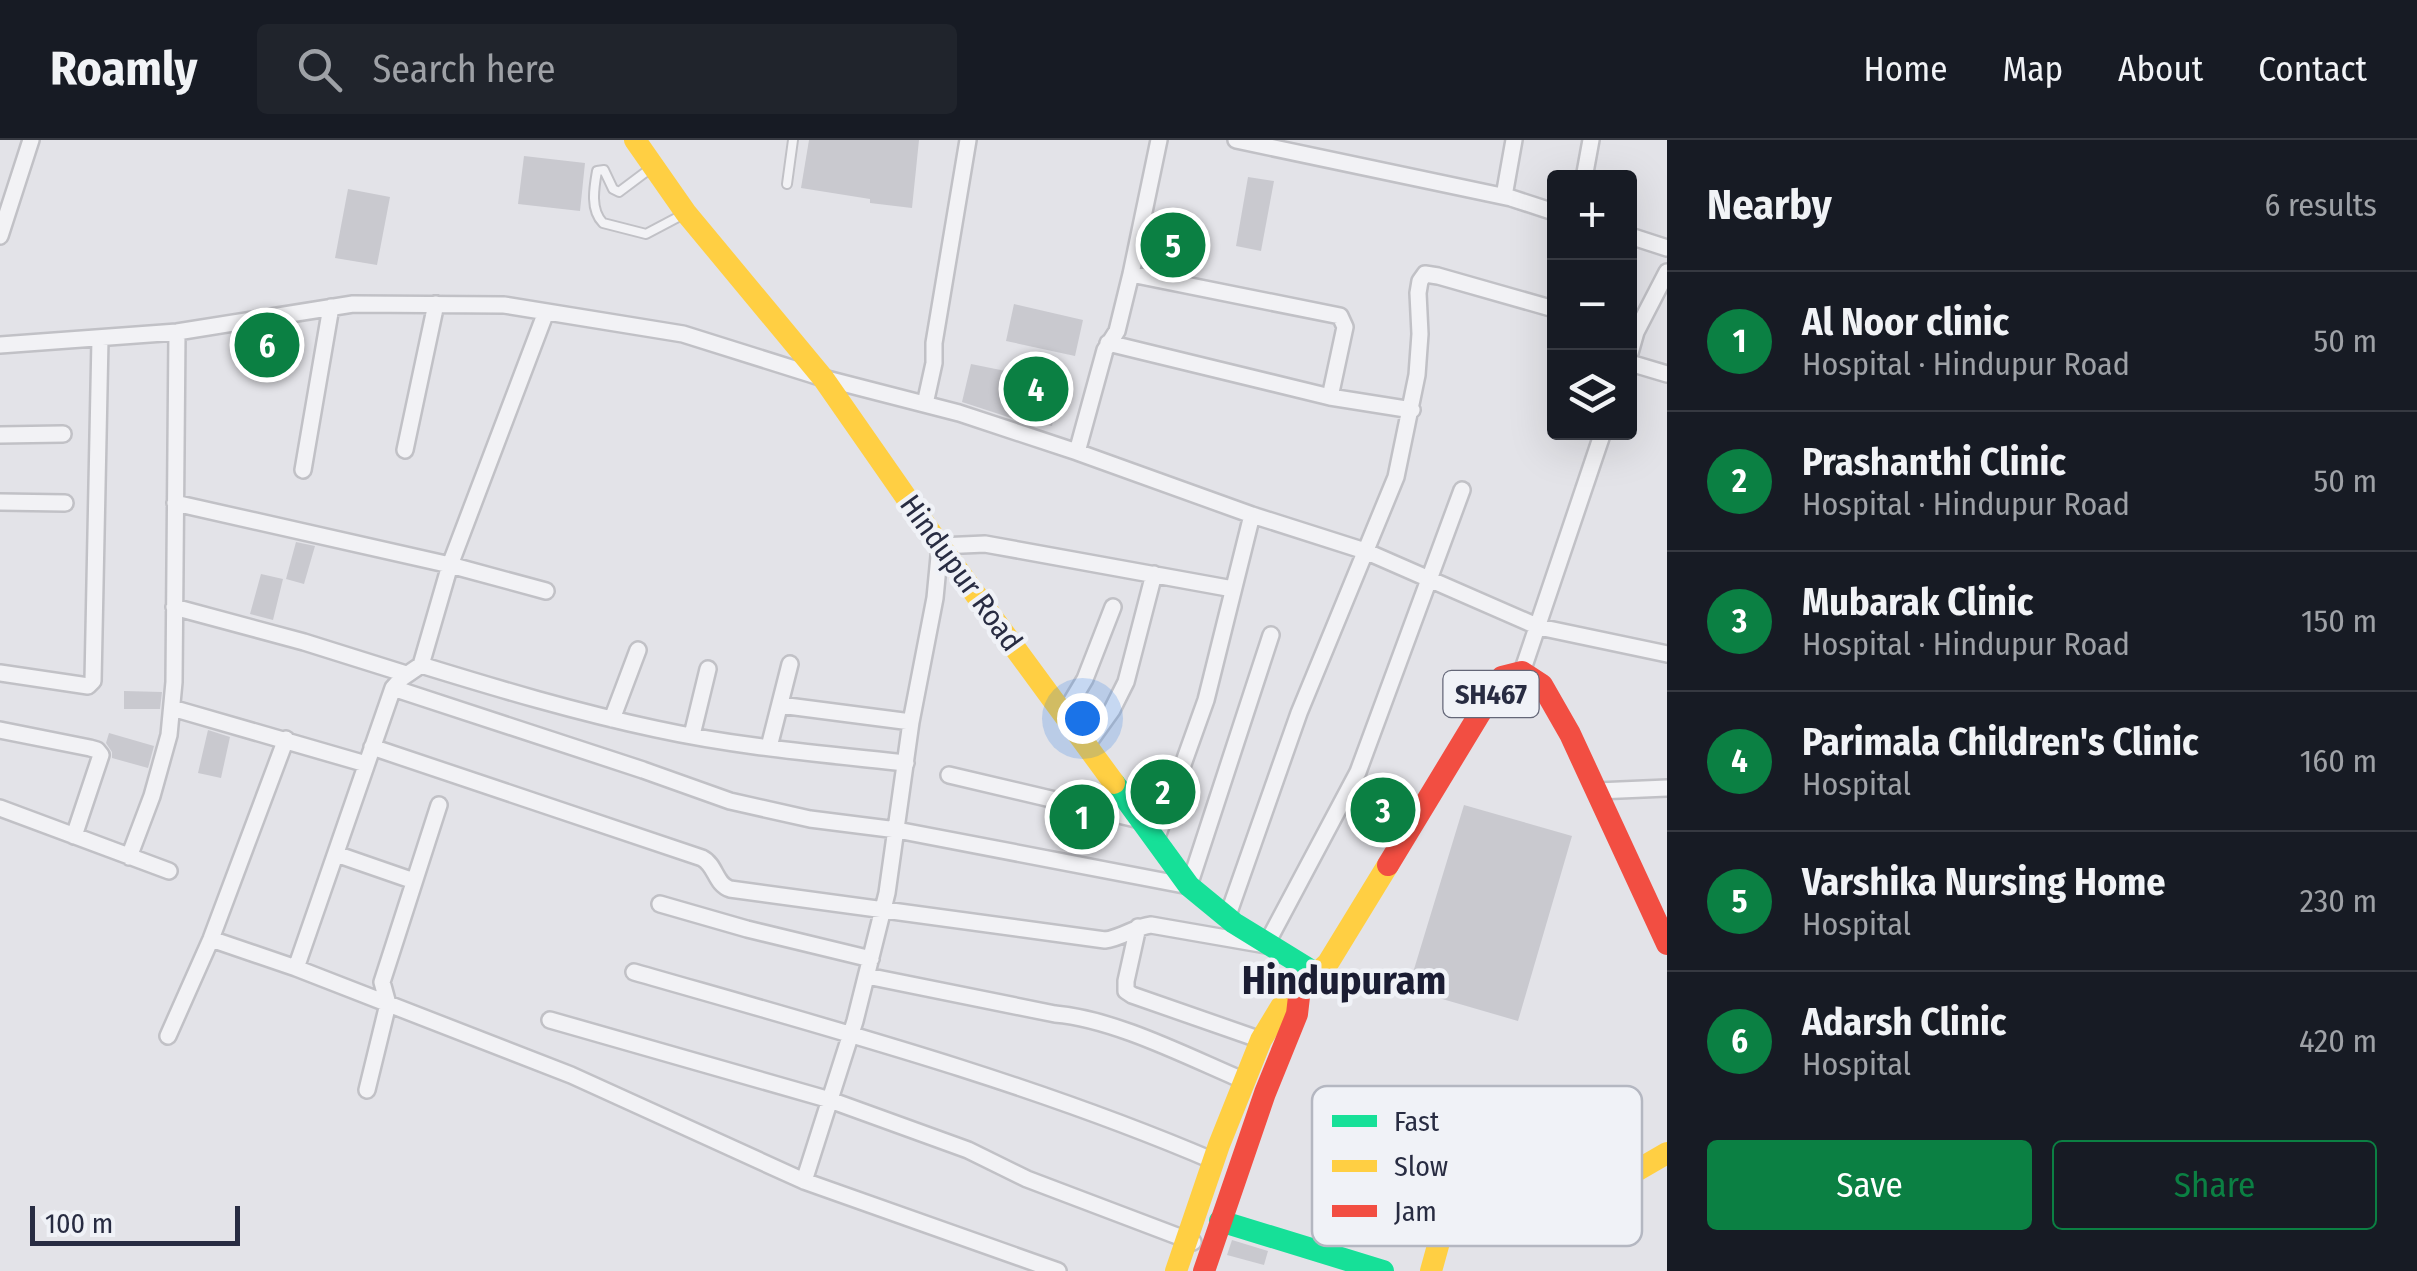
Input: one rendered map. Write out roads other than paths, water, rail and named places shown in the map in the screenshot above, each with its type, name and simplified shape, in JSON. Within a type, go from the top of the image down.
[{"type":"main road","name":"Hindupur Road","points":[[635,140],[686,213],[823,378],[940,546],[1189,886],[1308,981]]},
{"type":"main road","name":"SH467","points":[[1176,1271],[1261,1040],[1280,1007],[1328,963],[1502,677],[1522,672],[1542,686],[1570,734],[1667,944]]},
{"type":"main road","name":"SH467","points":[[1207,1260],[1308,981]]},
{"type":"main road","points":[[1642,1168],[1667,1153]]},
{"type":"main road","points":[[1220,1221],[1382,1271]]},
{"type":"main road","points":[[1431,1271],[1438,1246]]},
{"type":"street","points":[[0,236],[31,140]]},
{"type":"street","points":[[925,404],[968,140]]},
{"type":"street","points":[[1077,452],[1132,274],[1159,140]]},
{"type":"street","points":[[1236,140],[1504,196],[1547,210]]},
{"type":"street","points":[[1504,196],[1514,140]]},
{"type":"street","points":[[1585,170],[1590,140]]},
{"type":"street","points":[[1637,238],[1667,248]]},
{"type":"street","points":[[1637,324],[1667,272]]},
{"type":"street","points":[[1132,274],[1340,316],[1346,327],[1330,397]]},
{"type":"street","points":[[1228,918],[1299,713],[1396,478],[1412,410],[1420,334],[1420,281],[1426,274],[1547,306]]},
{"type":"street","points":[[0,345],[177,332],[353,304],[504,305],[683,334],[1077,452],[1365,551],[1539,627],[1667,654]]},
{"type":"street","points":[[404,450],[436,304]]},
{"type":"street","points":[[303,470],[331,307]]},
{"type":"street","points":[[296,968],[394,688],[414,670],[546,312]]},
{"type":"street","points":[[129,856],[156,781],[172,708],[177,332]]},
{"type":"street","points":[[0,673],[88,686],[93,681],[100,339]]},
{"type":"street","points":[[1108,342],[1330,397],[1412,410]]},
{"type":"street","points":[[1637,365],[1667,374]]},
{"type":"street","points":[[0,435],[62,434]]},
{"type":"street","points":[[1522,672],[1600,440]]},
{"type":"street","points":[[372,747],[702,858],[725,888],[1106,940],[1150,925],[1266,945],[1358,772],[1462,490]]},
{"type":"street","points":[[0,502],[65,503]]},
{"type":"street","points":[[174,503],[546,591]]},
{"type":"street","points":[[949,775],[1149,830],[1206,700],[1252,514]]},
{"type":"street","points":[[804,1181],[851,1034],[883,909],[940,546],[985,544],[1234,588]]},
{"type":"street","points":[[1087,746],[1126,682],[1154,574]]},
{"type":"street","points":[[174,607],[612,719],[769,747],[906,763]]},
{"type":"street","points":[[1064,714],[1085,679],[1114,607]]},
{"type":"street","points":[[394,688],[730,801],[810,819],[897,830],[1189,886],[1271,636]]},
{"type":"street","points":[[612,719],[638,650]]},
{"type":"street","points":[[769,747],[790,664]]},
{"type":"street","points":[[692,735],[708,669]]},
{"type":"street","points":[[780,705],[911,722]]},
{"type":"street","points":[[172,708],[366,764]]},
{"type":"street","points":[[0,730],[90,748],[101,755],[74,836]]},
{"type":"street","points":[[168,1036],[211,939],[286,739]]},
{"type":"street","points":[[1596,791],[1667,788]]},
{"type":"street","points":[[367,1090],[388,1004],[382,982],[440,806]]},
{"type":"street","points":[[0,808],[169,871]]},
{"type":"street","points":[[336,854],[414,881]]},
{"type":"street","points":[[660,904],[747,930],[871,959]]},
{"type":"street","points":[[1138,926],[1126,990],[1261,1040]]},
{"type":"street","points":[[211,939],[571,1075],[804,1181],[1058,1271]]},
{"type":"street","points":[[634,972],[851,1034],[1042,1096],[1214,1161]]},
{"type":"street","points":[[867,976],[1074,1016],[1134,1035],[1245,1081]]},
{"type":"street","points":[[550,1020],[830,1100],[968,1150],[1027,1179],[1187,1239],[1207,1260]]},
{"type":"lane","points":[[787,184],[793,140]]},
{"type":"lane","points":[[653,167],[619,192],[613,189],[604,170],[597,171],[594,212],[598,218],[603,223],[646,234],[686,213]]},
{"type":"place","name":"Varshika Nursing Home","points":[[1173,245]]},
{"type":"place","name":"Adarsh Clinic","points":[[267,345]]},
{"type":"place","name":"Parimala Children's Clinic","points":[[1036,389]]},
{"type":"place","name":"Prashanthi Clinic","points":[[1163,792]]},
{"type":"place","name":"Mubarak Clinic","points":[[1383,810]]},
{"type":"place","name":"Al Noor clinic","points":[[1082,817]]},
{"type":"district","name":"Hindupuram","points":[[1344,981]]}]
